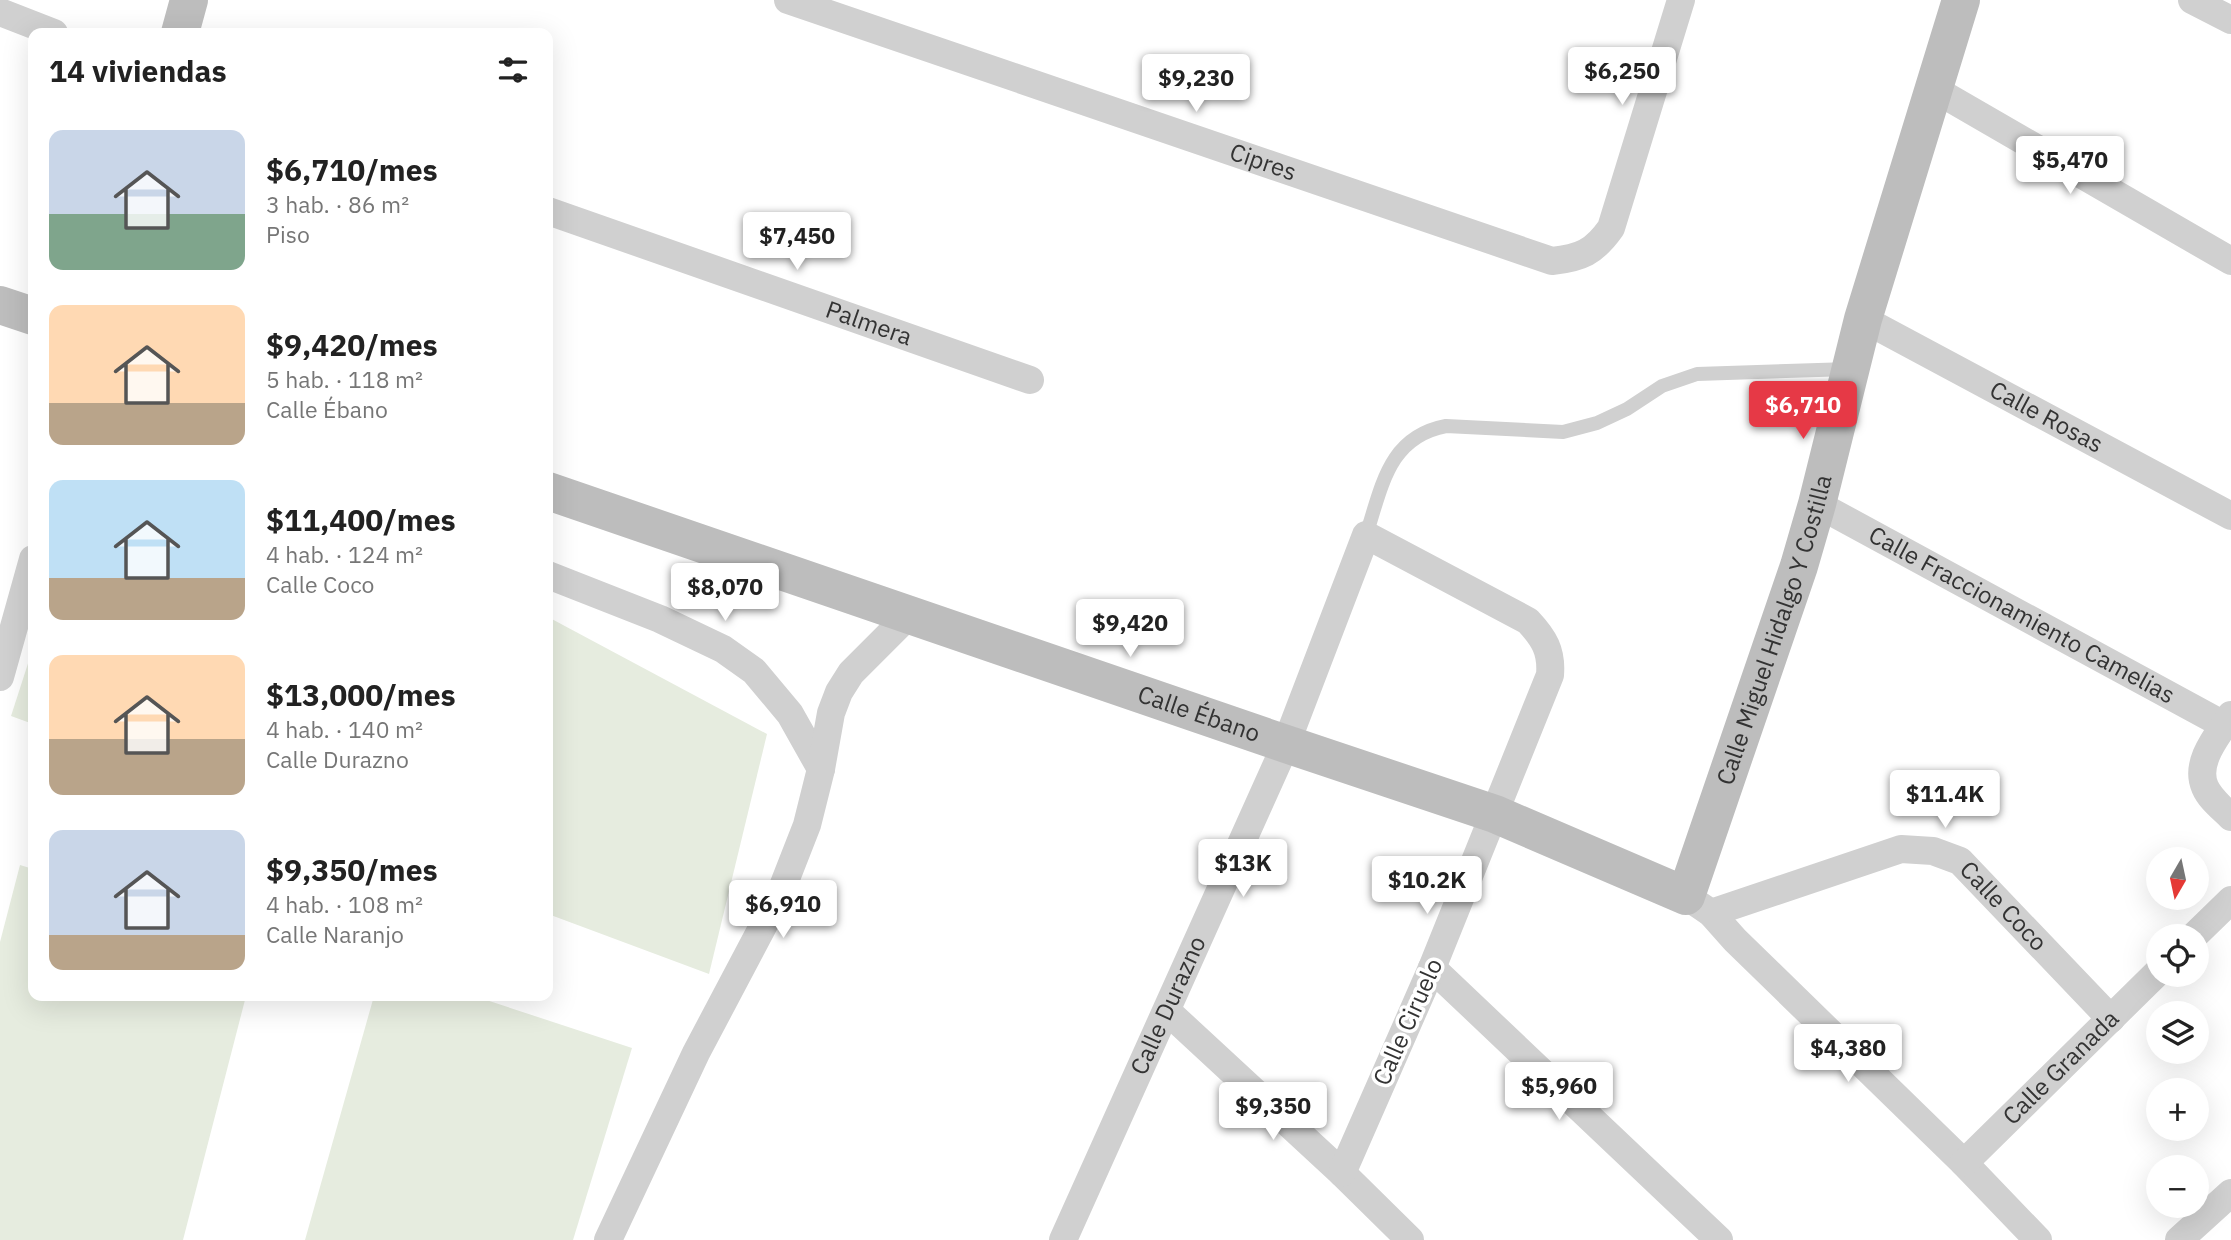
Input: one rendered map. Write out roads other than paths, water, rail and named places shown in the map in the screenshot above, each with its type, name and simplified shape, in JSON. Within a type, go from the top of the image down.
[{"type":"street","points":[[181,28],[189,0]]},
{"type":"street","name":"Cipres","points":[[788,0],[1552,261],[1573,259],[1589,251],[1602,241],[1611,228],[1681,0]]},
{"type":"street","name":"Calle Miguel Hidalgo Y Costilla","points":[[1698,905],[1818,504],[1863,319],[1961,0]]},
{"type":"street","points":[[2192,0],[2231,20]]},
{"type":"street","points":[[0,12],[41,28]]},
{"type":"street","points":[[1934,89],[2231,261]]},
{"type":"street","name":"Palmera","points":[[553,213],[1030,380]]},
{"type":"street","points":[[0,305],[28,314]]},
{"type":"street","name":"Calle Rosas","points":[[1863,319],[2231,516]]},
{"type":"street","name":"Calle Ébano","points":[[553,493],[1495,814],[1698,905]]},
{"type":"street","name":"Calle Fraccionamiento Camelias","points":[[1818,504],[2228,720]]},
{"type":"street","name":"Calle Ciruelo","points":[[1342,1173],[1433,968],[1550,675],[1551,663],[1548,647],[1528,621],[1366,535]]},
{"type":"street","name":"Calle Durazno","points":[[1070,1237],[1286,744],[1366,535]]},
{"type":"street","points":[[0,677],[28,577]]},
{"type":"street","points":[[553,577],[660,619],[723,649],[754,671],[790,714],[821,769]]},
{"type":"street","points":[[608,1240],[696,1053],[780,894],[807,825],[831,713],[839,692],[851,673],[909,615]]},
{"type":"street","points":[[2228,720],[2206,754],[2202,773],[2205,787],[2212,798],[2231,817]]},
{"type":"street","name":"Calle Coco","points":[[1698,905],[1901,849],[1933,851],[1960,862],[2111,1019]]},
{"type":"street","points":[[2206,924],[2231,900]]},
{"type":"street","points":[[1698,905],[1964,1163],[2038,1240]]},
{"type":"street","points":[[1433,968],[1719,1240]]},
{"type":"street","name":"Calle Granada","points":[[1964,1163],[2146,984]]},
{"type":"street","points":[[1167,1011],[1342,1173],[1410,1240]]},
{"type":"street","points":[[2179,1240],[2231,1193]]},
{"type":"lane","points":[[1366,535],[1385,479],[1400,450],[1411,440],[1434,428],[1446,426],[1563,432],[1597,423],[1628,409],[1662,386],[1697,374],[1851,369]]}]
